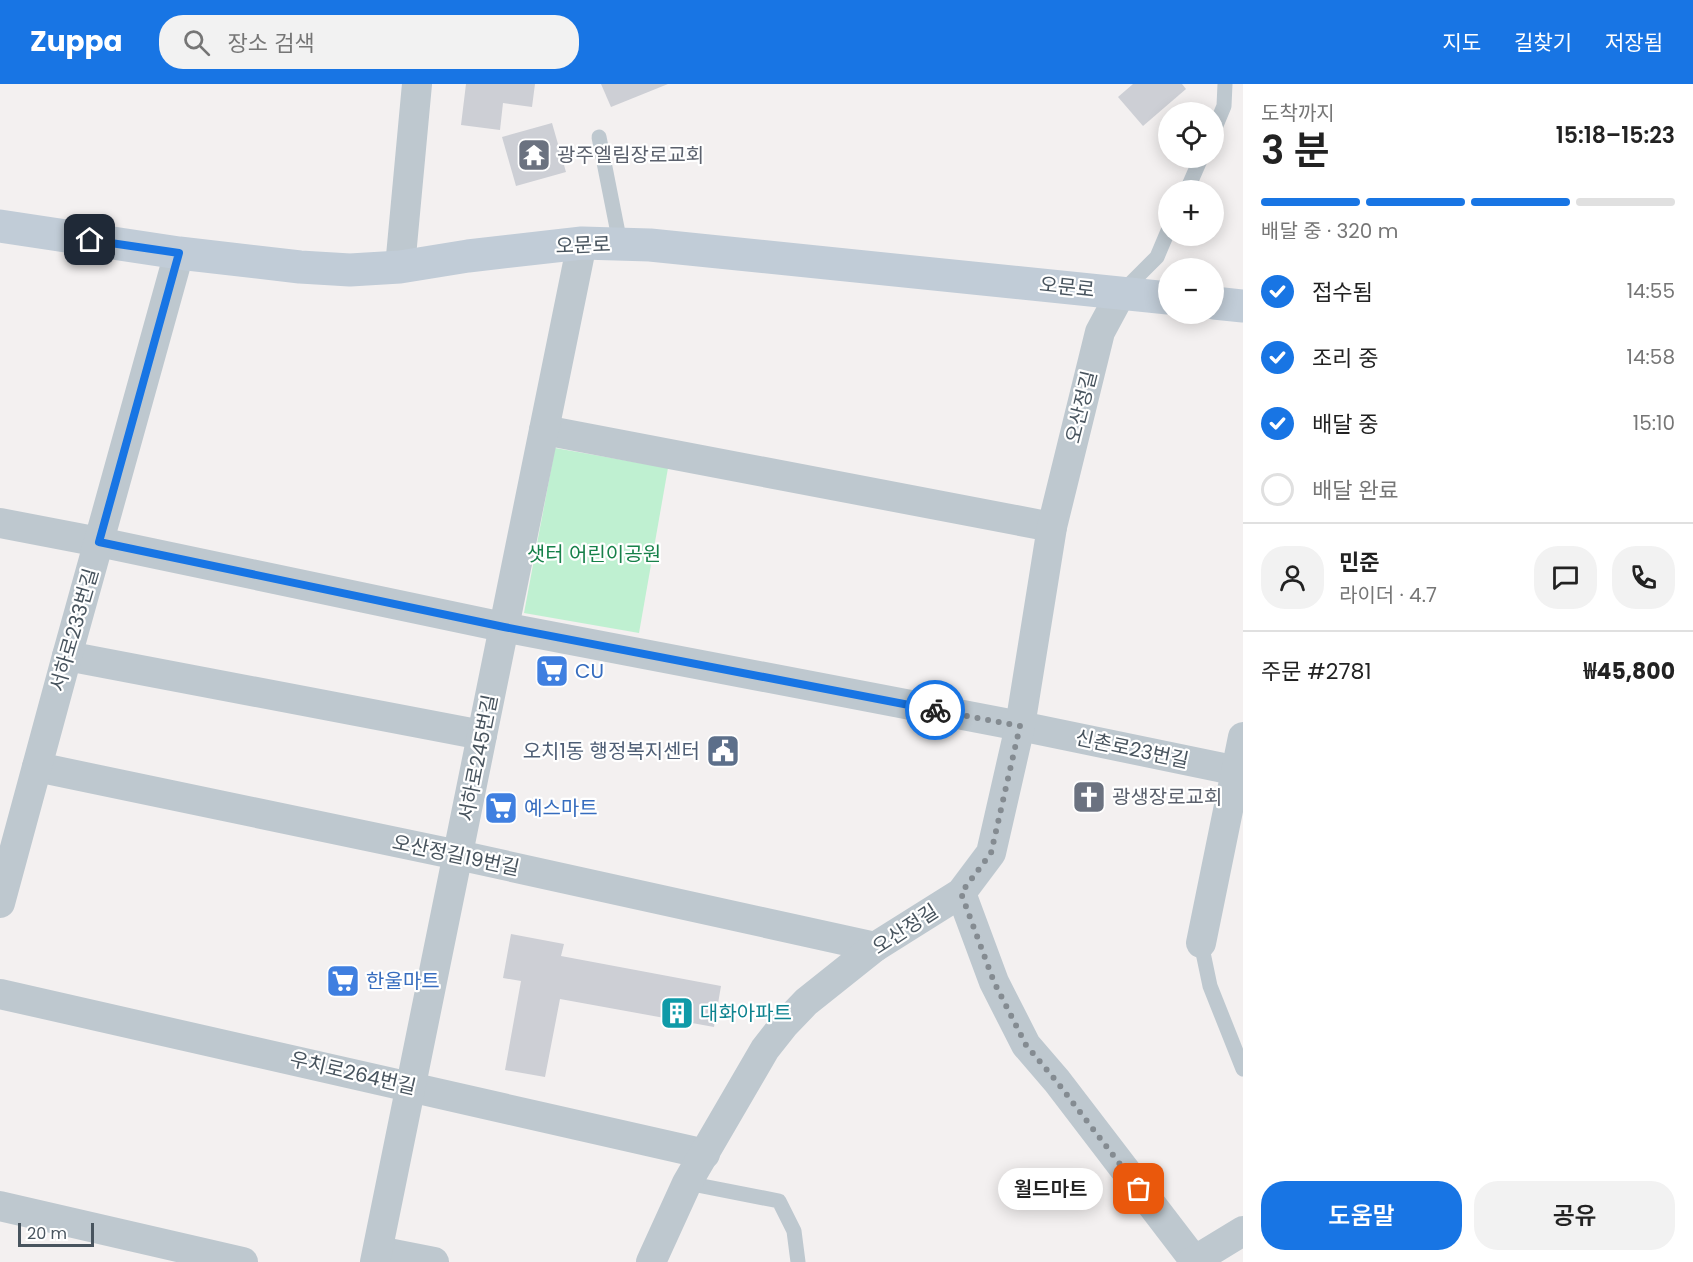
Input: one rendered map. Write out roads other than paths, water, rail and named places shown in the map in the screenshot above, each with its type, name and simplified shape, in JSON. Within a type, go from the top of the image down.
[{"type":"street","points":[[400,267],[417,84]]},
{"type":"street","name":"오문로","points":[[0,226],[179,253],[340,270],[400,267],[480,254],[582,243],[620,243],[1158,297]]},
{"type":"street","name":"서하로245번길","points":[[376,1256],[582,243]]},
{"type":"street","name":"서하로233번길","points":[[0,903],[179,253]]},
{"type":"street","name":"오산정길","points":[[651,1262],[687,1183],[765,1049],[784,1025],[806,1002],[875,946],[961,893],[991,853],[1020,726],[1052,527],[1100,332],[1121,293]]},
{"type":"street","points":[[1224,304],[1243,306]]},
{"type":"street","points":[[544,430],[1052,527]]},
{"type":"street","name":"신촌로23번길","points":[[0,523],[504,627],[1020,726],[1239,771]]},
{"type":"street","points":[[67,656],[482,735]]},
{"type":"street","points":[[1201,943],[1239,771],[1243,737]]},
{"type":"street","name":"오산정길19번길","points":[[37,766],[875,946]]},
{"type":"street","points":[[961,893],[994,982],[1026,1045],[1057,1082],[1193,1261],[1243,1231]]},
{"type":"street","name":"우치로264번길","points":[[0,994],[705,1154]]},
{"type":"street","points":[[0,1206],[243,1262]]},
{"type":"street","points":[[376,1256],[434,1262]]},
{"type":"lane","points":[[1224,106],[1225,84]]},
{"type":"lane","points":[[599,137],[620,243]]},
{"type":"lane","points":[[1121,293],[1157,257],[1162,246]]},
{"type":"lane","points":[[1201,943],[1210,986],[1243,1069]]},
{"type":"lane","points":[[687,1183],[779,1202],[794,1231],[798,1262]]},
{"type":"place","name":"광주엘림장로교회","points":[[534,155]]},
{"type":"place","name":"CU","points":[[552,671]]},
{"type":"place","name":"오치1동 행정복지센터","points":[[723,751]]},
{"type":"place","name":"광생장로교회","points":[[1089,797]]},
{"type":"place","name":"예스마트","points":[[501,808]]},
{"type":"place","name":"한울마트","points":[[343,981]]},
{"type":"place","name":"대화아파트","points":[[677,1013]]},
{"type":"place","name":"월드마트","points":[[1139,1189]]},
{"type":"park label","name":"샛터 어린이공원","points":[[594,554]]}]
